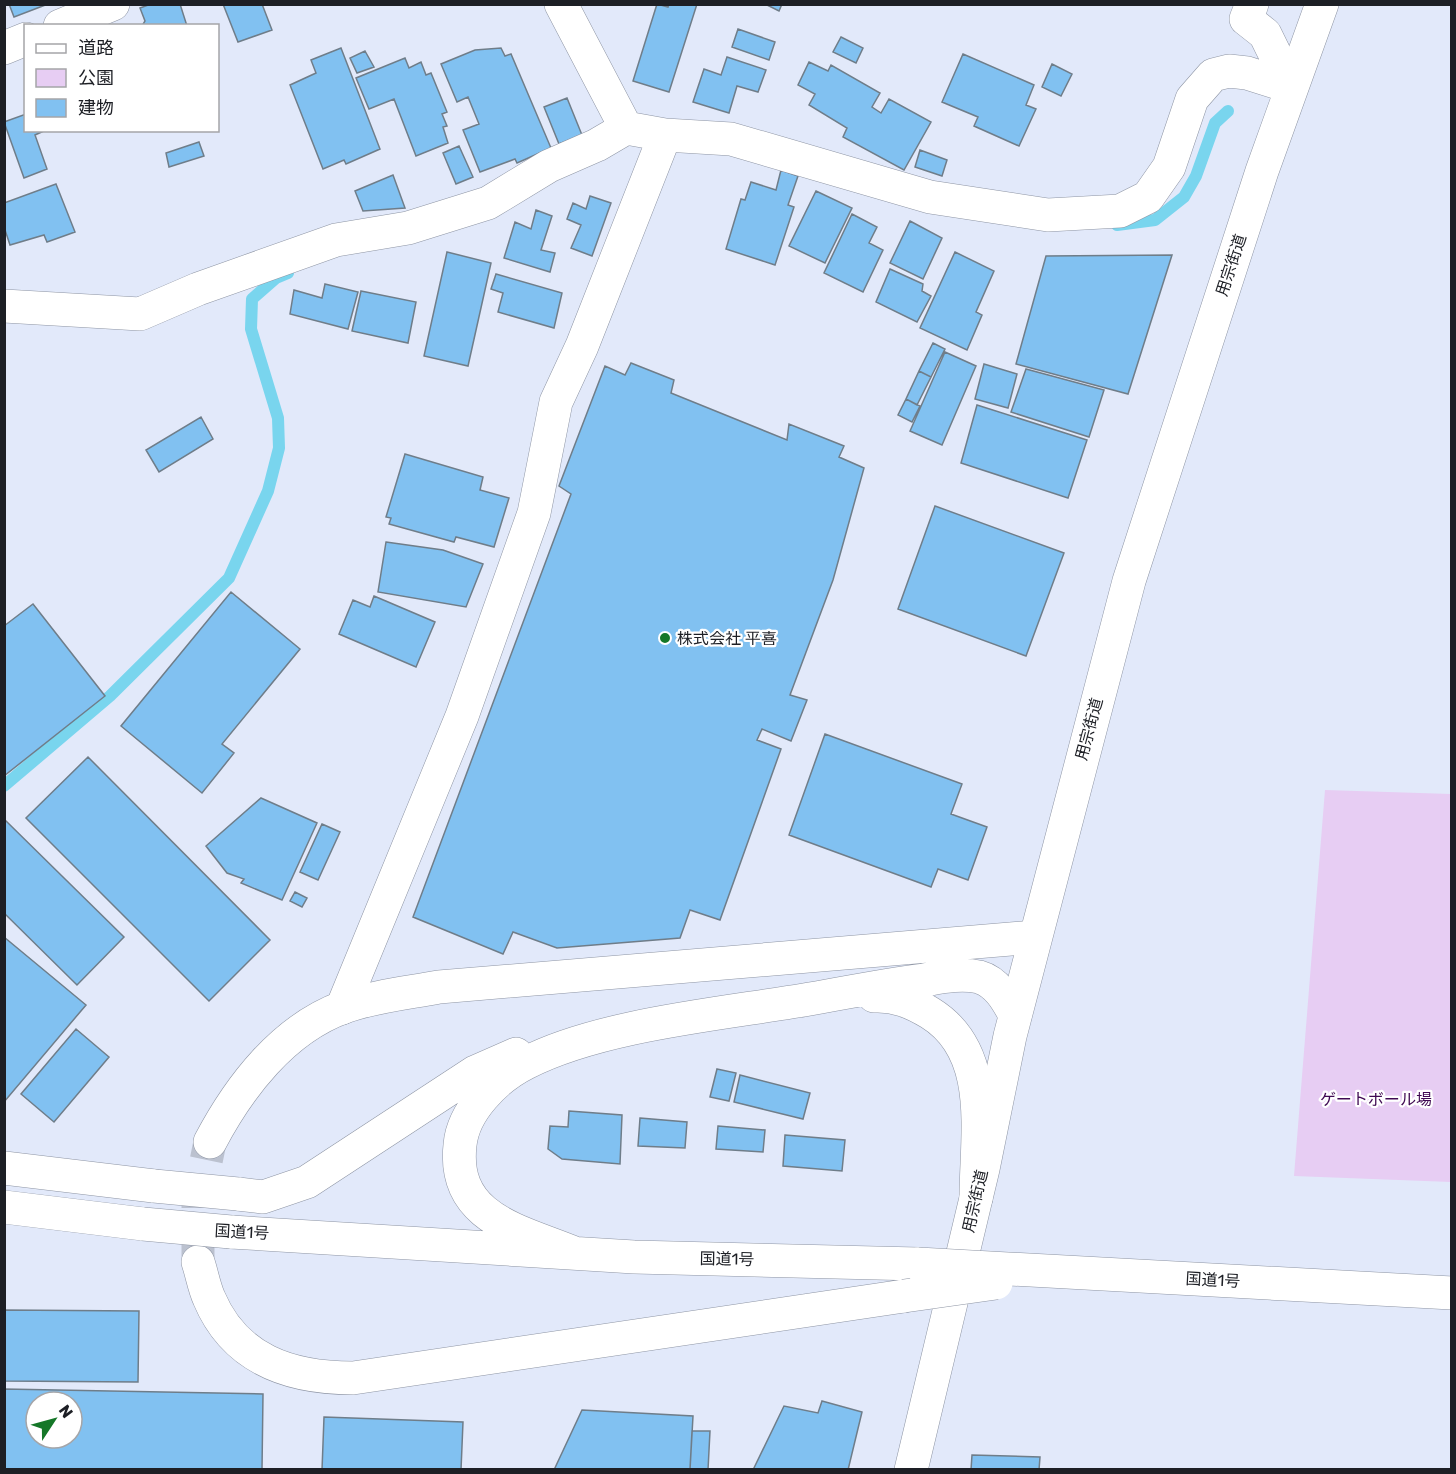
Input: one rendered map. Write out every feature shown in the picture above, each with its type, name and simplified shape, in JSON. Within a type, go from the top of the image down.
[{"type":"main road","points":[[65,24],[113,4]]},
{"type":"main road","points":[[561,4],[626,128]]},
{"type":"main road","points":[[1252,4],[1246,19],[1265,34],[1291,87]]},
{"type":"main road","name":"用宗街道","points":[[911,1470],[976,1198],[1015,1015],[1129,581],[1291,87],[1322,4]]},
{"type":"main road","points":[[4,48],[24,40]]},
{"type":"main road","points":[[4,306],[140,314],[198,289],[336,240],[408,228],[488,203],[549,166],[597,145],[626,128],[665,135],[732,139],[930,196],[1048,215],[1120,211],[1148,197],[1169,167],[1192,99],[1213,75],[1229,71],[1247,73],[1291,87]]},
{"type":"main road","points":[[342,1008],[462,716],[534,513],[556,402],[582,346],[665,135]]},
{"type":"main road","points":[[210,1142],[225,1113],[256,1071],[309,1025],[342,1008],[372,999],[439,987],[1035,937]]},
{"type":"main road","points":[[4,1168],[263,1197],[307,1182],[458,1083],[508,1056],[560,1042],[955,975],[979,977],[993,986],[1006,998],[1015,1015]]},
{"type":"main road","points":[[820,997],[884,995],[910,1001],[950,1027],[963,1044],[976,1083],[976,1198]]},
{"type":"main road","points":[[572,1252],[515,1230],[488,1216],[466,1192],[458,1164],[460,1137],[475,1106],[498,1081],[525,1064],[568,1046],[624,1032]]},
{"type":"main road","name":"国道1号","points":[[4,1207],[231,1232],[634,1257],[918,1264],[1452,1293]]},
{"type":"main road","points":[[198,1262],[209,1299],[234,1338],[263,1359],[287,1371],[318,1378],[353,1378],[904,1296],[1088,1273]]},
{"type":"green space","name":"ゲートボール場","points":[[1325,790],[1451,794],[1451,1182],[1294,1176]]},
{"type":"building","points":[[9,4],[48,4],[14,17]]},
{"type":"building","points":[[151,4],[180,4],[186,24],[143,24],[145,21],[140,8]]},
{"type":"building","points":[[223,4],[262,4],[272,30],[238,42]]},
{"type":"building","points":[[657,4],[668,7],[669,4],[697,4],[669,92],[633,81]]},
{"type":"building","points":[[765,4],[782,4],[779,11]]},
{"type":"building","points":[[738,29],[775,42],[769,60],[732,47]]},
{"type":"building","points":[[841,37],[863,48],[856,63],[833,52]]},
{"type":"building","points":[[341,48],[380,149],[346,164],[344,160],[323,169],[290,85],[316,73],[311,60]]},
{"type":"building","points":[[501,48],[505,56],[511,54],[551,148],[517,163],[515,159],[480,172],[463,130],[479,124],[468,97],[457,102],[441,64],[475,50]]},
{"type":"building","points":[[365,51],[374,67],[357,73],[350,58]]},
{"type":"building","points":[[963,54],[1034,85],[1026,105],[1036,109],[1019,146],[974,126],[978,117],[942,102]]},
{"type":"building","points":[[727,57],[766,70],[758,92],[737,86],[729,113],[693,102],[704,69],[721,75]]},
{"type":"building","points":[[405,58],[409,68],[421,62],[426,75],[431,73],[447,112],[442,114],[447,126],[443,127],[448,143],[416,156],[394,99],[369,109],[356,78]]},
{"type":"building","points":[[809,62],[828,71],[831,65],[880,93],[872,107],[881,113],[889,99],[931,122],[904,170],[843,137],[847,128],[809,105],[815,94],[798,85]]},
{"type":"building","points":[[1052,64],[1072,74],[1061,96],[1042,87]]},
{"type":"building","points":[[567,98],[582,135],[559,144],[544,107]]},
{"type":"building","points":[[24,115],[24,132],[42,132],[35,135],[47,169],[24,178],[4,122]]},
{"type":"building","points":[[199,142],[204,156],[169,167],[166,153]]},
{"type":"building","points":[[459,146],[473,177],[456,184],[443,153]]},
{"type":"building","points":[[920,150],[947,160],[942,176],[915,167]]},
{"type":"building","points":[[781,170],[798,176],[788,205],[794,207],[775,265],[726,249],[741,199],[745,200],[751,182],[776,190]]},
{"type":"building","points":[[393,175],[405,208],[363,211],[355,191]]},
{"type":"building","points":[[56,184],[75,232],[47,242],[44,235],[10,245],[4,227],[4,203]]},
{"type":"building","points":[[816,191],[852,208],[825,263],[789,246]]},
{"type":"building","points":[[590,196],[611,203],[592,256],[571,248],[581,225],[567,219],[573,203],[586,209]]},
{"type":"building","points":[[536,210],[552,216],[541,250],[555,253],[550,272],[504,258],[515,222],[531,229]]},
{"type":"building","points":[[852,214],[877,227],[869,243],[883,250],[863,292],[824,273]]},
{"type":"building","points":[[910,221],[942,238],[923,279],[890,263]]},
{"type":"building","points":[[447,252],[491,263],[468,366],[424,356]]},
{"type":"building","points":[[955,252],[994,271],[976,312],[982,315],[967,350],[920,328]]},
{"type":"building","points":[[1172,255],[1128,394],[1016,364],[1046,256]]},
{"type":"building","points":[[890,269],[923,284],[922,291],[931,296],[917,322],[876,302]]},
{"type":"building","points":[[496,274],[562,293],[554,328],[498,312],[503,293],[491,289]]},
{"type":"building","points":[[325,284],[358,292],[348,329],[290,314],[294,290],[322,298]]},
{"type":"building","points":[[361,291],[416,302],[408,343],[352,331]]},
{"type":"building","points":[[933,343],[945,349],[931,377],[919,371]]},
{"type":"building","points":[[945,352],[976,366],[942,445],[910,431]]},
{"type":"building","name":"株式会社 平喜","points":[[631,363],[674,380],[671,393],[787,440],[789,424],[844,446],[839,457],[864,468],[833,580],[790,695],[807,700],[791,741],[762,729],[757,740],[781,749],[720,920],[690,910],[680,938],[557,948],[513,932],[503,954],[413,917],[571,494],[559,486],[605,366],[625,375]]},
{"type":"building","points":[[984,364],[1017,374],[1008,408],[975,399]]},
{"type":"building","points":[[1026,369],[1104,390],[1089,437],[1011,412]]},
{"type":"building","points":[[919,371],[931,377],[917,405],[906,399]]},
{"type":"building","points":[[906,399],[920,406],[912,422],[898,415]]},
{"type":"building","points":[[977,405],[1087,440],[1068,498],[961,463]]},
{"type":"building","points":[[201,417],[213,439],[159,472],[146,450]]},
{"type":"building","points":[[405,454],[483,477],[480,490],[509,498],[494,547],[456,537],[454,542],[389,524],[391,518],[386,517]]},
{"type":"building","points":[[935,506],[1064,553],[1026,656],[898,609]]},
{"type":"building","points":[[386,542],[443,550],[483,564],[466,607],[378,592]]},
{"type":"building","points":[[231,592],[300,649],[222,744],[234,753],[202,793],[121,726]]},
{"type":"building","points":[[374,596],[435,622],[416,667],[339,634],[353,600],[370,607]]},
{"type":"building","points":[[33,604],[105,696],[4,776],[4,626]]},
{"type":"building","points":[[825,734],[962,784],[951,814],[987,827],[968,880],[938,869],[931,887],[789,835]]},
{"type":"building","points":[[88,757],[270,940],[209,1001],[26,818]]},
{"type":"building","points":[[261,798],[317,823],[282,900],[241,883],[244,879],[227,873],[206,846]]},
{"type":"building","points":[[4,819],[124,937],[77,985],[4,913]]},
{"type":"building","points":[[322,824],[340,832],[318,880],[300,872]]},
{"type":"building","points":[[295,892],[307,898],[302,907],[290,901]]},
{"type":"building","points":[[4,937],[86,1005],[4,1102]]},
{"type":"building","points":[[76,1029],[109,1057],[54,1122],[21,1094]]},
{"type":"building","points":[[717,1069],[736,1073],[729,1101],[710,1097]]},
{"type":"building","points":[[740,1075],[810,1093],[803,1119],[734,1102]]},
{"type":"building","points":[[569,1111],[622,1115],[620,1164],[562,1159],[548,1149],[550,1126],[568,1127]]},
{"type":"building","points":[[640,1118],[687,1122],[685,1148],[638,1146]]},
{"type":"building","points":[[718,1126],[765,1130],[763,1152],[716,1149]]},
{"type":"building","points":[[785,1135],[845,1140],[842,1171],[783,1166]]},
{"type":"building","points":[[4,1310],[139,1311],[138,1382],[4,1381]]},
{"type":"building","points":[[4,1389],[56,1390],[24,1390],[24,1450],[84,1450],[84,1391],[263,1394],[262,1470],[4,1470]]},
{"type":"building","points":[[822,1401],[862,1412],[848,1470],[753,1470],[784,1406],[818,1413]]},
{"type":"building","points":[[582,1410],[693,1416],[690,1470],[554,1470]]},
{"type":"building","points":[[324,1417],[463,1422],[461,1470],[322,1470]]},
{"type":"building","points":[[692,1431],[710,1431],[708,1470],[690,1469]]},
{"type":"building","points":[[972,1455],[1040,1457],[1039,1470],[971,1470]]},
{"type":"waterway","points":[[1117,225],[1155,220],[1184,197],[1196,176],[1215,123],[1228,111]]},
{"type":"waterway","points":[[4,786],[110,696],[229,578],[268,491],[279,448],[278,418],[251,329],[252,299],[276,278],[288,273]]},
{"type":"tunnel","points":[[198,1257],[198,1201],[210,1142]]},
{"type":"place","name":"株式会社 平喜","points":[[665,638]]}]
